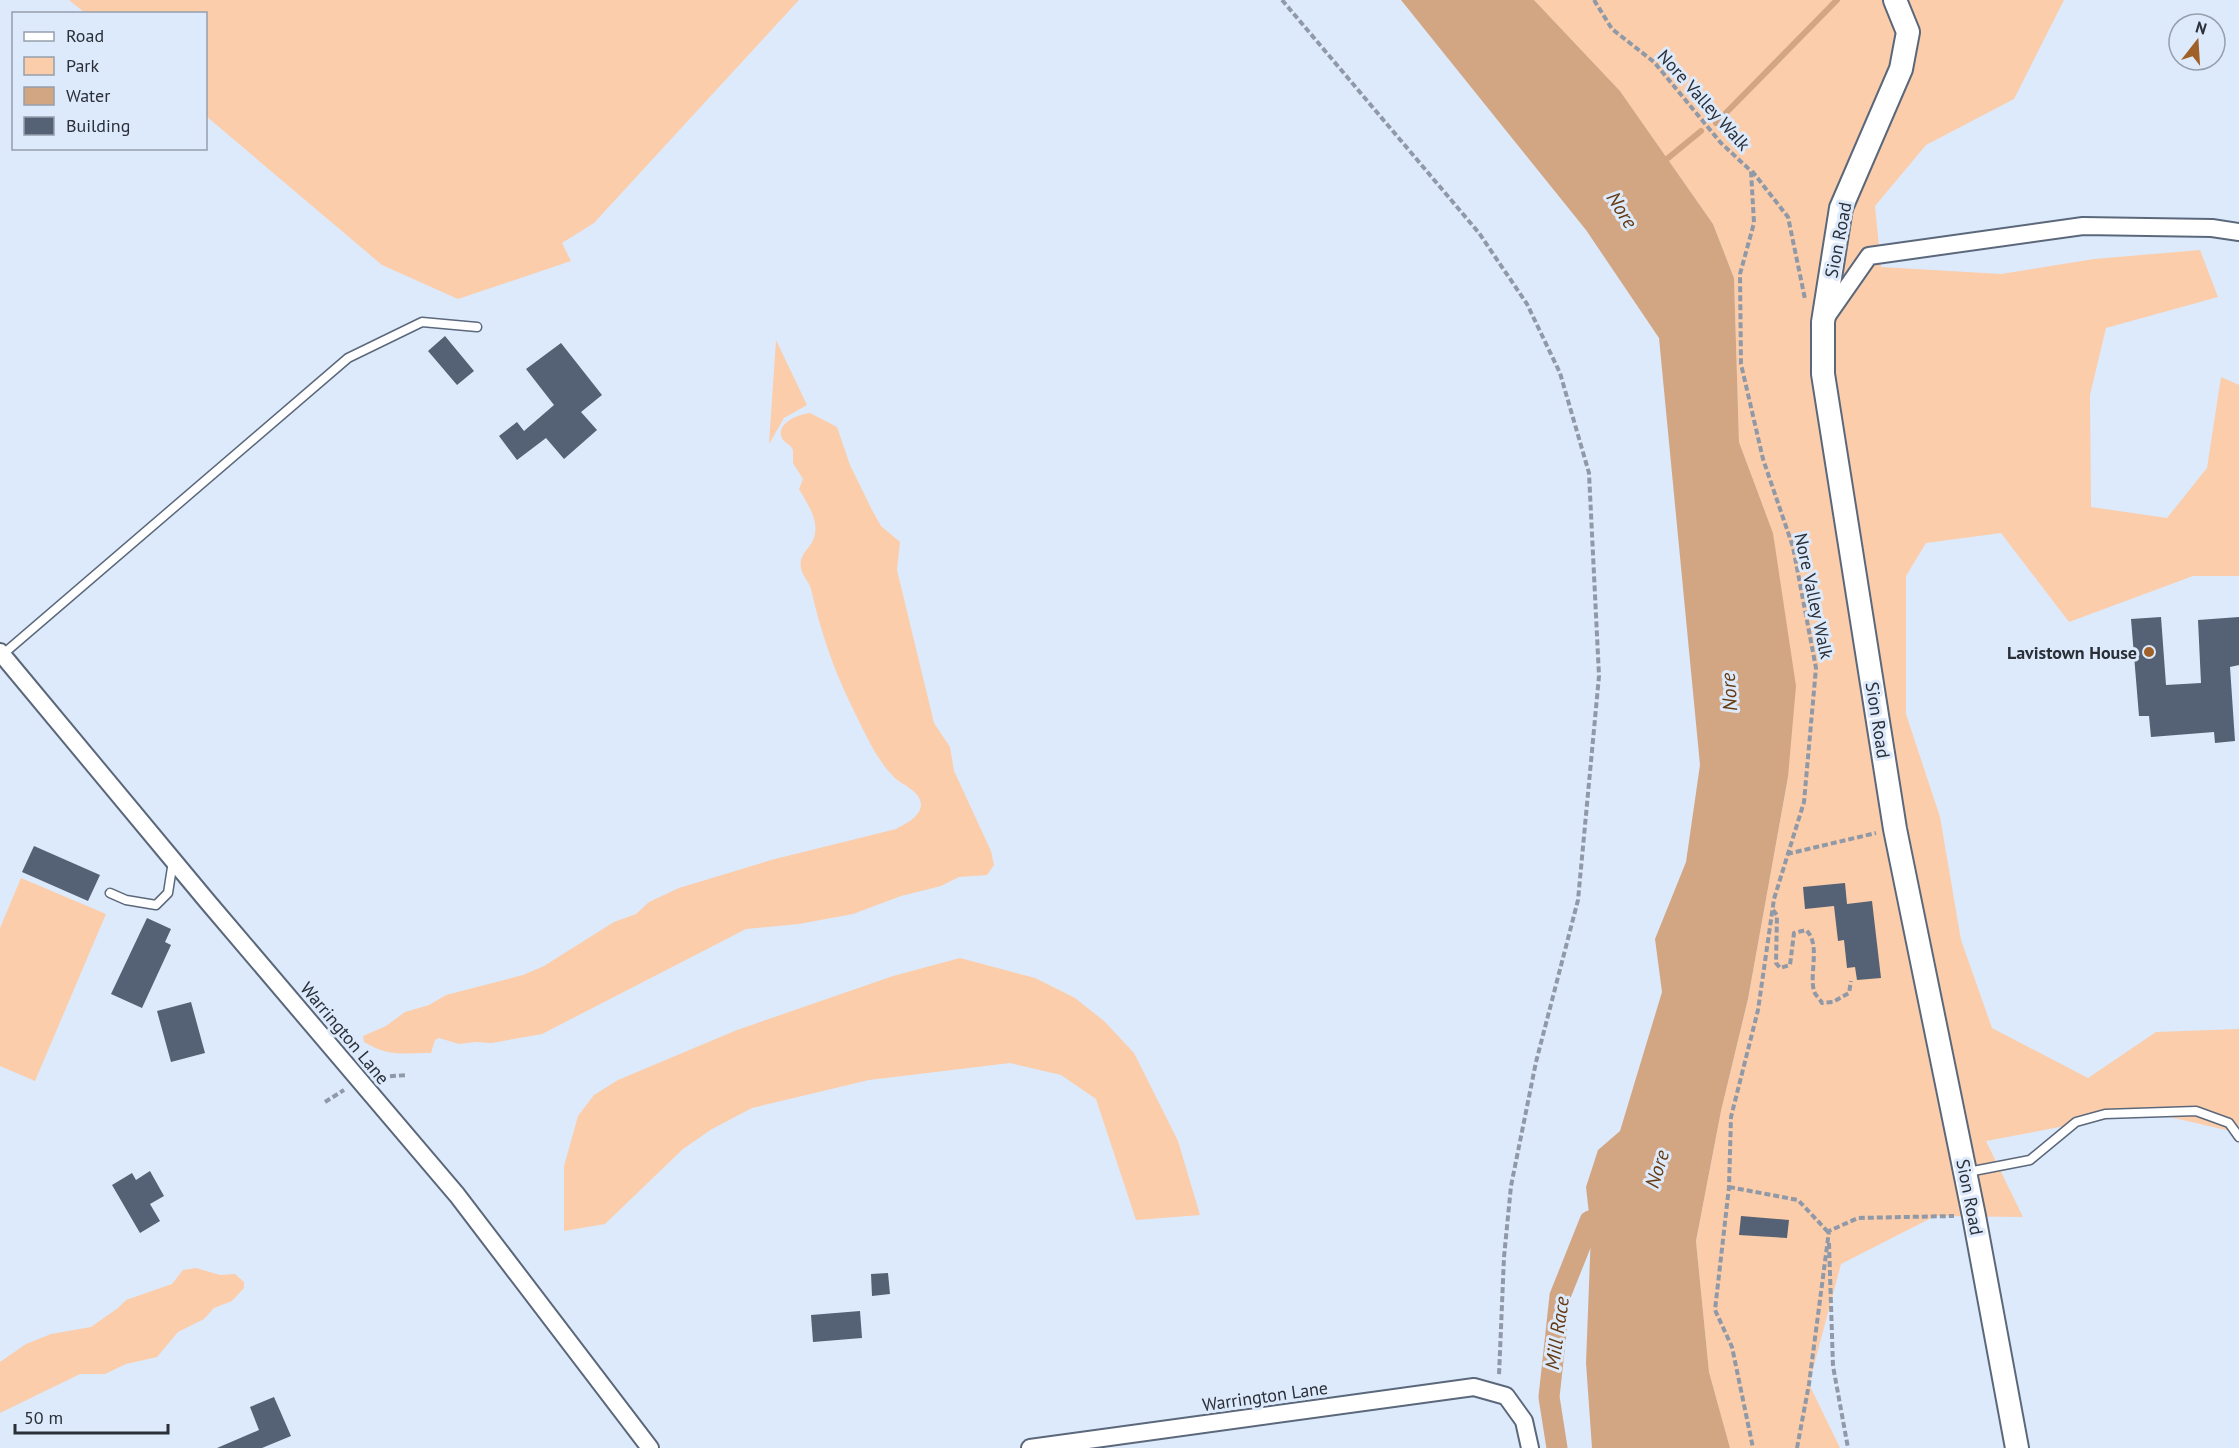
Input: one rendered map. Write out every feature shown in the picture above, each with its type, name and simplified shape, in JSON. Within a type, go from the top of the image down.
[{"type":"street","name":"Sion Road","points":[[1895,0],[1908,32],[1901,69],[1841,208],[1823,322],[1823,374],[1895,829],[1966,1173],[2017,1448]]},
{"type":"street","points":[[1823,322],[1869,256],[2083,226],[2212,228],[2239,232]]},
{"type":"street","name":"Warrington Lane","points":[[1,654],[173,861],[457,1195],[650,1448]]},
{"type":"street","name":"Warrington Lane","points":[[1030,1448],[1474,1387],[1506,1396]]},
{"type":"street","points":[[1506,1396],[1524,1421],[1530,1448]]},
{"type":"lane","points":[[1,654],[348,358],[422,322],[477,327]]},
{"type":"lane","points":[[110,893],[126,900],[156,905],[168,893],[173,861]]},
{"type":"lane","points":[[1966,1173],[2030,1160],[2076,1122],[2105,1114],[2196,1111],[2229,1123],[2239,1137]]},
{"type":"path","points":[[1282,0],[1479,233],[1527,304],[1560,373],[1589,473],[1598,687],[1578,900],[1536,1062],[1511,1186],[1497,1370],[1506,1396]]},
{"type":"path","name":"Nore Valley Walk","points":[[1593,0],[1612,28],[1654,62],[1721,142],[1751,171],[1754,223],[1740,274],[1741,364],[1762,459],[1793,547],[1816,668],[1804,802],[1786,854],[1773,909],[1758,1010],[1731,1117],[1729,1187],[1715,1310],[1732,1347],[1753,1448]]},
{"type":"path","points":[[1751,171],[1788,217],[1806,305],[1812,320],[1823,322]]},
{"type":"path","points":[[1786,854],[1895,829]]},
{"type":"path","points":[[1773,909],[1778,915],[1776,963],[1780,968],[1790,965],[1794,933],[1806,930],[1810,934],[1812,943],[1814,991],[1822,1003],[1833,1002],[1849,993],[1851,981]]},
{"type":"path","points":[[365,1086],[378,1078],[407,1075]]},
{"type":"path","points":[[1729,1187],[1798,1200],[1829,1231],[1833,1366],[1848,1448]]},
{"type":"path","points":[[1829,1231],[1858,1218],[1974,1216]]},
{"type":"path","points":[[1797,1448],[1809,1384],[1829,1231]]},
{"type":"green space","points":[[69,0],[799,0],[594,223],[562,243],[571,261],[458,299],[382,265],[207,117],[207,12],[84,12]]},
{"type":"green space","points":[[1534,0],[2064,0],[2014,99],[1926,145],[1875,206],[1881,267],[2001,274],[2094,259],[2200,250],[2218,297],[2106,328],[2090,395],[2091,507],[2167,518],[2207,468],[2221,377],[2239,385],[2239,576],[2193,576],[2069,622],[2001,533],[1926,543],[1906,576],[1906,714],[1940,817],[1961,940],[1992,1028],[2088,1078],[2156,1032],[2239,1029],[2239,1133],[2144,1111],[1986,1141],[2023,1217],[1935,1216],[1841,1264],[1809,1384],[1840,1448],[1730,1448],[1709,1372],[1696,1241],[1721,1111],[1748,999],[1788,778],[1773,533],[1739,442],[1734,278],[1713,224],[1620,91]]},
{"type":"green space","points":[[776,340],[807,405],[784,418],[769,444]]},
{"type":"green space","points":[[810,413],[837,427],[850,465],[872,510],[881,526],[900,542],[897,570],[934,723],[950,747],[954,771],[991,851],[994,865],[987,875],[959,877],[941,886],[901,896],[853,914],[799,924],[746,929],[542,1034],[492,1043],[459,1044],[439,1038],[435,1040],[431,1053],[389,1052],[364,1042],[363,1036],[386,1026],[405,1012],[429,1005],[446,995],[523,975],[544,966],[614,922],[636,914],[649,902],[679,888],[771,860],[896,829],[918,813],[920,799],[910,788],[896,779],[881,761],[846,695],[823,635],[810,586],[802,571],[802,558],[814,537],[815,522],[799,489],[803,479],[793,463],[793,450],[783,440],[781,430],[788,421]]},
{"type":"green space","points":[[21,878],[106,914],[35,1081],[0,1066],[0,928]]},
{"type":"green space","points":[[960,958],[1035,978],[1075,998],[1104,1021],[1134,1053],[1178,1141],[1200,1215],[1136,1220],[1096,1099],[1061,1075],[1010,1063],[869,1080],[752,1108],[712,1129],[683,1149],[605,1224],[564,1231],[564,1166],[578,1116],[594,1095],[618,1080],[737,1030],[893,976]]},
{"type":"green space","points":[[196,1268],[220,1275],[235,1274],[244,1282],[244,1288],[232,1301],[214,1308],[204,1319],[178,1332],[157,1357],[126,1364],[105,1374],[80,1374],[0,1413],[0,1362],[26,1344],[51,1334],[91,1327],[126,1300],[172,1284],[183,1270]]},
{"type":"water","name":"Nore","points":[[1401,0],[1534,0],[1620,91],[1713,224],[1734,278],[1739,442],[1773,533],[1796,686],[1788,777],[1748,999],[1721,1111],[1696,1241],[1709,1372],[1730,1448],[1592,1448],[1586,1363],[1591,1232],[1586,1187],[1598,1150],[1620,1131],[1662,992],[1655,939],[1686,862],[1700,765],[1659,338],[1586,230]]},
{"type":"building","points":[[445,336],[474,371],[457,385],[428,351]]},
{"type":"building","points":[[561,343],[602,395],[581,412],[597,430],[564,459],[546,438],[517,460],[499,436],[517,422],[524,431],[554,405],[526,369]]},
{"type":"building","points":[[2161,617],[2166,685],[2201,683],[2198,620],[2239,617],[2239,665],[2230,667],[2235,741],[2215,743],[2214,732],[2151,737],[2149,716],[2139,716],[2131,619]]},
{"type":"building","points":[[34,846],[100,875],[88,901],[22,872]]},
{"type":"building","points":[[1845,883],[1847,904],[1872,901],[1881,978],[1857,980],[1855,967],[1847,968],[1844,940],[1838,941],[1834,906],[1805,909],[1803,887]]},
{"type":"building","points":[[147,918],[171,929],[165,942],[171,945],[142,1008],[111,994]]},
{"type":"building","points":[[191,1002],[205,1053],[171,1062],[157,1011]]},
{"type":"building","points":[[150,1171],[164,1196],[150,1204],[160,1221],[140,1233],[112,1185],[132,1173],[136,1180]]},
{"type":"building","points":[[1741,1216],[1789,1220],[1787,1238],[1739,1235]]},
{"type":"building","points":[[888,1273],[890,1294],[872,1296],[871,1274]]},
{"type":"building","points":[[860,1311],[862,1338],[813,1342],[811,1315]]},
{"type":"building","points":[[274,1397],[291,1436],[262,1448],[217,1448],[259,1430],[250,1407]]},
{"type":"waterway","points":[[1716,123],[1837,0]]},
{"type":"waterway","points":[[1662,163],[1701,131]]},
{"type":"waterway","name":"Mill Race","points":[[1557,1448],[1549,1397],[1560,1296],[1590,1221]]},
{"type":"place","name":"Lavistown House","points":[[2149,652]]}]
